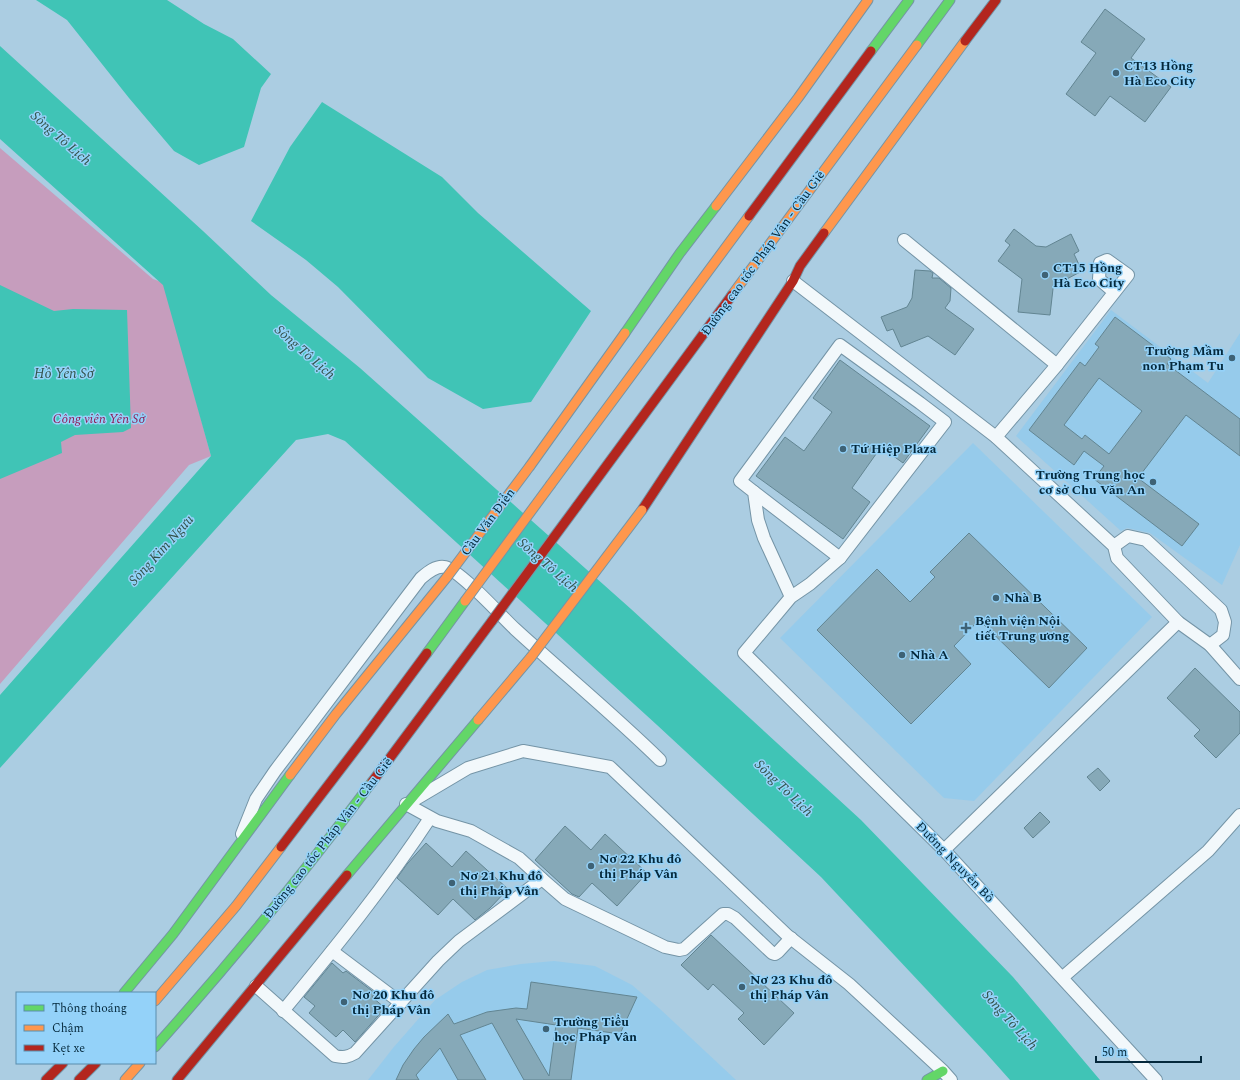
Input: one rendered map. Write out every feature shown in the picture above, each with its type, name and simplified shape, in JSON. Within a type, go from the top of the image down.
[{"type":"main road","name":"Cầu Văn Điển","points":[[125,992],[173,934],[336,714],[447,577],[530,466],[635,319],[680,253],[798,98],[868,0]]},
{"type":"main road","points":[[156,1000],[236,906],[357,747],[466,602],[551,484],[909,0]]},
{"type":"main road","name":"Đường cao tốc Pháp Vân - Cầu Giẽ","points":[[156,1046],[194,1006],[264,922],[352,810],[622,442],[950,0]]},
{"type":"main road","points":[[177,1080],[406,804],[532,657],[642,510],[793,281],[804,260],[954,53],[996,0]]},
{"type":"main road","points":[[46,1080],[62,1064]]},
{"type":"main road","points":[[79,1080],[95,1064]]},
{"type":"main road","points":[[125,1080],[139,1064]]},
{"type":"main road","points":[[927,1080],[943,1071]]},
{"type":"street","points":[[904,240],[1057,365]]},
{"type":"street","points":[[793,281],[996,437],[1114,546],[1117,558],[1178,622],[1210,645],[1240,679]]},
{"type":"street","points":[[996,437],[1057,365],[1114,292]]},
{"type":"street","points":[[754,492],[758,520],[764,538],[790,597],[810,584],[840,558],[945,422],[840,345],[740,481],[840,558]]},
{"type":"street","points":[[1114,546],[1128,536],[1146,540],[1221,610],[1225,622],[1223,635],[1210,645]]},
{"type":"street","points":[[240,842],[245,822],[256,799],[275,771],[421,578],[432,569],[444,567],[458,574],[516,629],[620,721],[660,760]]},
{"type":"street","name":"Đường Nguyễn Bồ","points":[[790,597],[744,653],[944,850],[1063,977],[1156,1080]]},
{"type":"street","points":[[944,850],[1178,622]]},
{"type":"street","points":[[791,938],[778,952],[775,954],[772,953],[735,918],[728,914],[723,914],[684,949],[679,950],[665,947],[565,899],[519,858],[471,831],[437,821],[406,804],[468,768],[523,752],[610,768],[791,938],[849,984],[951,1080]]},
{"type":"street","points":[[1063,977],[1208,851],[1240,815]]},
{"type":"street","points":[[283,1011],[401,862],[430,818]]},
{"type":"street","points":[[256,986],[335,1056],[343,1058],[356,1053],[438,961],[459,941],[542,880]]},
{"type":"street","points":[[332,951],[401,1003]]},
{"type":"shaded area","name":"Trường Trung học cơ sở Chu Văn An","points":[[1111,310],[1208,383],[1240,333],[1240,545],[1222,585],[1150,533],[1127,528],[1121,531],[1016,436]]},
{"type":"shaded area","name":"Bệnh viện Nội tiết Trung ương","points":[[973,443],[1152,617],[974,801],[944,798],[780,638]]},
{"type":"shaded area","name":"Trường Tiểu học Pháp Vân","points":[[554,961],[595,966],[632,985],[736,1080],[368,1080],[393,1048],[435,1000],[462,982],[487,970],[521,964]]},
{"type":"green space","name":"Công viên Yên Sở","points":[[0,148],[153,279],[164,283],[211,456],[189,465],[0,684]]},
{"type":"water","points":[[36,0],[167,0],[204,24],[233,39],[271,74],[261,88],[244,147],[199,165],[174,151],[129,98],[67,20]]},
{"type":"water","points":[[0,46],[271,295],[360,368],[631,609],[861,820],[1013,977],[1100,1080],[1010,1080],[821,877],[657,725],[345,441],[328,434],[296,440],[0,768],[0,695],[211,456],[163,285],[0,139]]},
{"type":"water","points":[[322,102],[442,177],[478,213],[591,311],[531,402],[483,409],[428,378],[338,287],[306,260],[251,221],[290,147]]},
{"type":"water","name":"Hồ Yên Sở","points":[[0,285],[54,311],[73,309],[127,310],[131,428],[123,432],[75,435],[61,442],[62,453],[0,479]]},
{"type":"building","name":"CT13 Hồng Hà Eco City","points":[[1105,9],[1145,39],[1131,58],[1171,87],[1145,122],[1110,96],[1095,116],[1066,94],[1096,53],[1081,42]]},
{"type":"building","name":"CT15 Hồng Hà Eco City","points":[[1014,229],[1036,246],[1046,247],[1071,234],[1079,251],[1074,254],[1082,271],[1063,281],[1054,280],[1050,315],[1018,312],[1022,279],[998,261],[1010,245],[1005,241]]},
{"type":"building","points":[[915,270],[930,271],[933,273],[932,278],[939,278],[951,288],[950,301],[945,308],[974,329],[955,355],[928,336],[901,347],[893,329],[887,331],[881,317],[907,307],[912,298]]},
{"type":"building","points":[[1115,317],[1171,359],[1167,364],[1240,419],[1240,456],[1186,415],[1138,478],[1199,524],[1182,546],[1094,479],[1104,466],[1084,451],[1074,465],[1029,430],[1080,362],[1085,366],[1099,347],[1095,344]],"holes":[[[1099,378],[1142,411],[1109,454],[1085,435],[1082,439],[1064,425]]]},
{"type":"building","name":"Tứ Hiệp Plaza","points":[[840,360],[930,426],[903,463],[881,447],[852,488],[870,502],[843,539],[756,476],[785,437],[804,451],[832,412],[813,398]]},
{"type":"building","points":[[969,533],[1087,648],[1049,688],[979,620],[954,646],[971,664],[911,724],[817,630],[877,569],[910,602],[935,577],[930,572]]},
{"type":"building","points":[[1195,668],[1240,712],[1240,733],[1216,758],[1194,736],[1200,730],[1167,698]]},
{"type":"building","points":[[1098,768],[1110,781],[1100,791],[1087,777]]},
{"type":"building","points":[[1040,812],[1050,822],[1033,838],[1024,828]]},
{"type":"building","name":"Nơ 22 Khu đô thị Pháp Vân","points":[[565,826],[591,850],[605,834],[647,873],[617,906],[592,883],[579,897],[572,894],[535,860]]},
{"type":"building","name":"Nơ 21 Khu đô thị Pháp Vân","points":[[426,843],[452,867],[466,851],[508,889],[490,908],[475,920],[453,899],[438,915],[397,878],[407,864]]},
{"type":"building","name":"Nơ 23 Khu đô thị Pháp Vân","points":[[711,935],[794,1013],[764,1045],[738,1019],[744,1013],[713,984],[708,990],[681,965]]},
{"type":"building","name":"Nơ 20 Khu đô thị Pháp Vân","points":[[332,963],[343,973],[346,971],[375,993],[372,997],[385,1008],[355,1042],[343,1030],[336,1037],[309,1013],[315,1006],[304,997]]},
{"type":"building","points":[[531,982],[637,997],[620,1034],[578,1028],[571,1080],[524,1080],[492,1023],[460,1035],[486,1080],[458,1080],[440,1048],[416,1075],[419,1080],[396,1080],[403,1065],[414,1049],[448,1014],[454,1024],[487,1012],[516,1008],[527,1009]],"holes":[[[516,1019],[556,1025],[549,1076]]]},
{"type":"traffic: fast","points":[[871,51],[909,0]]},
{"type":"traffic: fast","points":[[917,45],[950,0]]},
{"type":"traffic: fast","points":[[625,333],[680,253],[716,206]]},
{"type":"traffic: fast","points":[[427,653],[465,601]]},
{"type":"traffic: fast","points":[[347,875],[478,720]]},
{"type":"traffic: fast","points":[[125,992],[173,934],[290,775]]},
{"type":"traffic: fast","points":[[156,1046],[266,917],[372,782]]},
{"type":"traffic: fast","points":[[927,1080],[943,1071]]},
{"type":"traffic: slow","points":[[716,206],[798,98],[868,0]]},
{"type":"traffic: slow","points":[[824,233],[965,41]]},
{"type":"traffic: slow","points":[[732,295],[917,45]]},
{"type":"traffic: slow","points":[[551,484],[749,216]]},
{"type":"traffic: slow","points":[[530,466],[625,333]]},
{"type":"traffic: slow","points":[[447,577],[530,466]]},
{"type":"traffic: slow","points":[[465,601],[551,484]]},
{"type":"traffic: slow","points":[[531,657],[642,510]]},
{"type":"traffic: slow","points":[[290,775],[336,714],[447,577]]},
{"type":"traffic: slow","points":[[478,720],[531,657]]},
{"type":"traffic: slow","points":[[156,1000],[236,906],[281,847]]},
{"type":"traffic: slow","points":[[125,1080],[139,1064]]},
{"type":"traffic: jam","points":[[965,41],[996,0]]},
{"type":"traffic: jam","points":[[749,216],[871,51]]},
{"type":"traffic: jam","points":[[642,510],[793,281],[800,266],[824,233]]},
{"type":"traffic: jam","points":[[577,506],[732,295]]},
{"type":"traffic: jam","points":[[492,621],[577,506]]},
{"type":"traffic: jam","points":[[372,782],[492,621]]},
{"type":"traffic: jam","points":[[281,847],[427,653]]},
{"type":"traffic: jam","points":[[177,1080],[347,875]]},
{"type":"traffic: jam","points":[[46,1080],[62,1064]]},
{"type":"traffic: jam","points":[[79,1080],[95,1064]]},
{"type":"place","name":"CT13 Hồng Hà Eco City","points":[[1116,73]]},
{"type":"place","name":"CT15 Hồng Hà Eco City","points":[[1045,275]]},
{"type":"place","name":"Trường Mầm non Phạm Tu","points":[[1232,358]]},
{"type":"place","name":"Tứ Hiệp Plaza","points":[[843,449]]},
{"type":"place","name":"Trường Trung học cơ sở Chu Văn An","points":[[1153,482]]},
{"type":"place","name":"Nhà B","points":[[996,598]]},
{"type":"place","name":"Bệnh viện Nội tiết Trung ương","points":[[966,628]]},
{"type":"place","name":"Nhà A","points":[[902,655]]},
{"type":"place","name":"Nơ 22 Khu đô thị Pháp Vân","points":[[591,866]]},
{"type":"place","name":"Nơ 21 Khu đô thị Pháp Vân","points":[[452,883]]},
{"type":"place","name":"Nơ 23 Khu đô thị Pháp Vân","points":[[742,987]]},
{"type":"place","name":"Nơ 20 Khu đô thị Pháp Vân","points":[[344,1002]]},
{"type":"place","name":"Trường Tiểu học Pháp Vân","points":[[546,1029]]},
{"type":"water label","name":"Sông Tô Lịch","points":[[61,138]]},
{"type":"water label","name":"Sông Tô Lịch","points":[[305,352]]},
{"type":"water label","name":"Sông Kim Ngưu","points":[[161,550]]},
{"type":"water label","name":"Sông Tô Lịch","points":[[548,565]]},
{"type":"water label","name":"Sông Tô Lịch","points":[[784,788]]},
{"type":"water label","name":"Sông Tô Lịch","points":[[1010,1020]]}]
